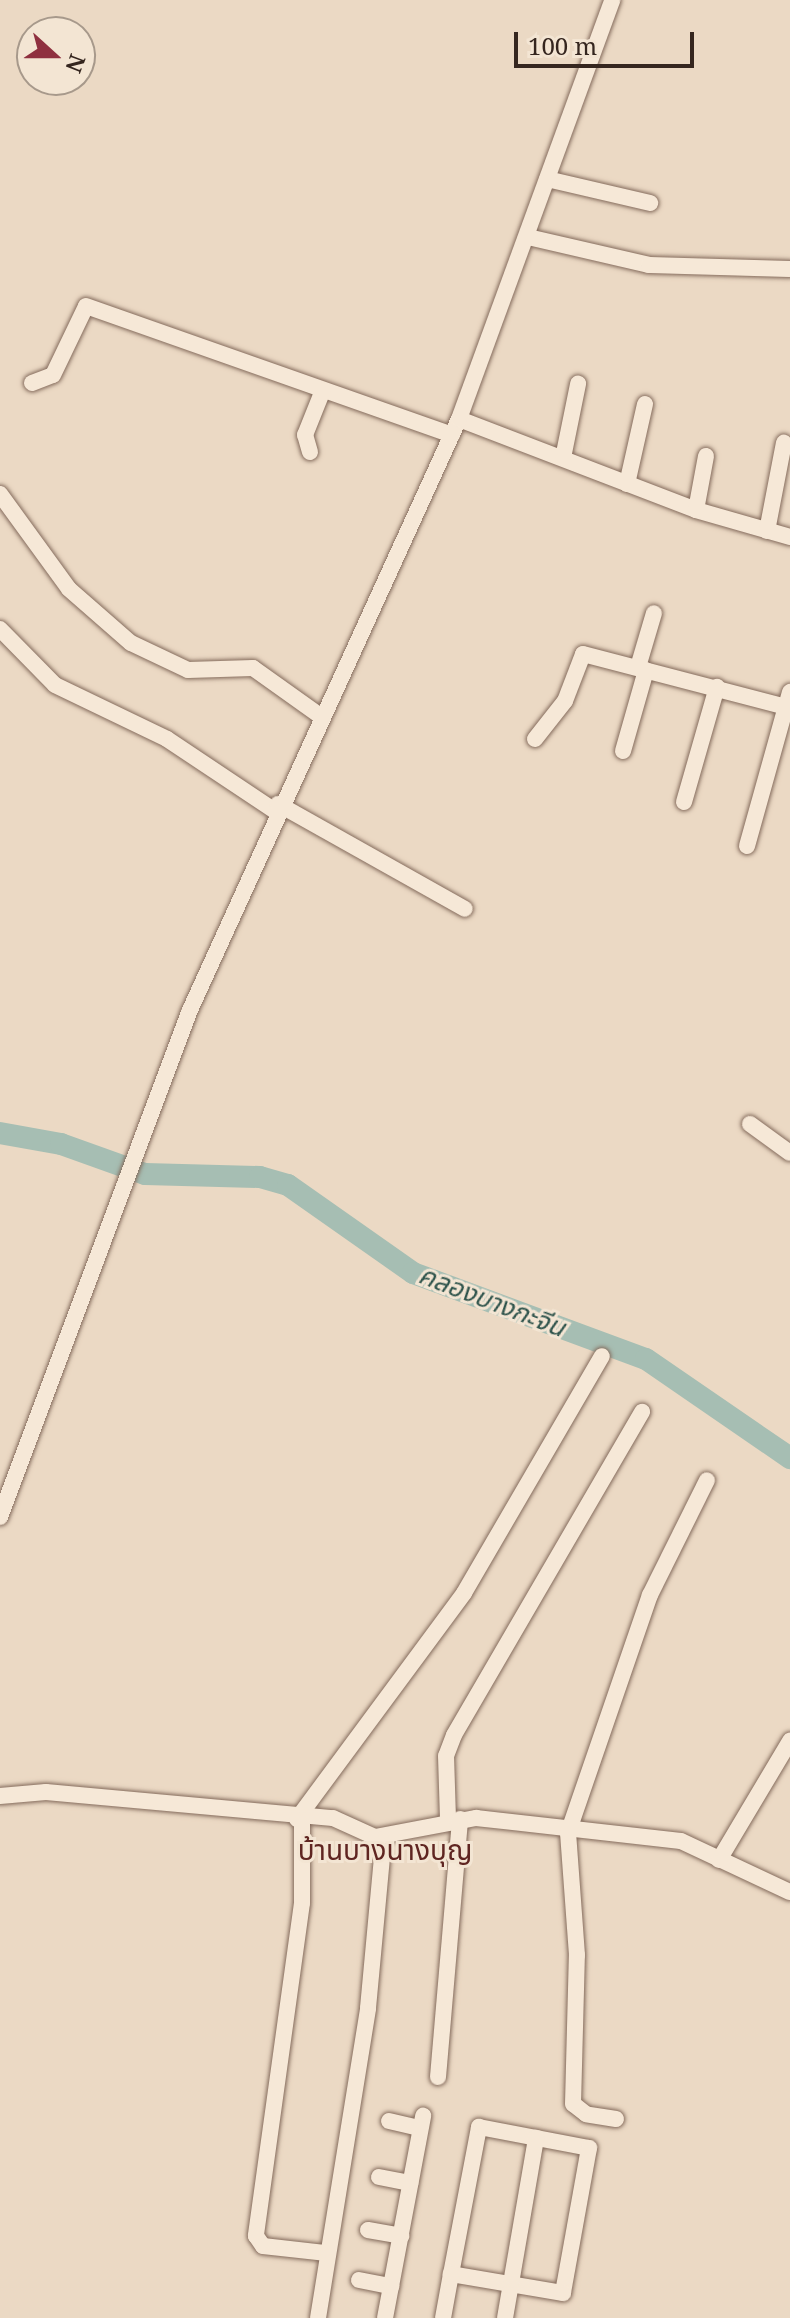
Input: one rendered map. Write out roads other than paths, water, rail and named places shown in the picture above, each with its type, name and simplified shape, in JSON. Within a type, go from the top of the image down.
[{"type":"street","points":[[0,1517],[133,1160],[276,808],[459,419],[612,0]]},
{"type":"street","points":[[547,179],[650,203]]},
{"type":"street","points":[[528,237],[665,267],[790,269]]},
{"type":"street","points":[[32,383],[53,375],[86,306],[452,435]]},
{"type":"street","points":[[563,458],[578,384]]},
{"type":"street","points":[[310,452],[305,435],[323,390]]},
{"type":"street","points":[[627,484],[645,404]]},
{"type":"street","points":[[459,419],[696,510],[790,537]]},
{"type":"street","points":[[767,531],[784,443]]},
{"type":"street","points":[[696,510],[706,456]]},
{"type":"street","points":[[0,494],[69,589],[131,643],[188,670],[253,668],[319,715]]},
{"type":"street","points":[[623,751],[654,613]]},
{"type":"street","points":[[0,629],[55,685],[167,739],[276,808],[465,909]]},
{"type":"street","points":[[535,739],[565,701],[583,654],[789,702],[747,846]]},
{"type":"street","points":[[684,802],[717,687]]},
{"type":"street","points":[[750,1124],[790,1153]]},
{"type":"street","points":[[325,2253],[263,2246],[256,2236],[302,1903],[299,1820],[464,1593],[602,1356]]},
{"type":"street","points":[[438,2077],[454,1819],[446,1756],[454,1735],[642,1412]]},
{"type":"street","points":[[616,2119],[586,2114],[573,2104],[577,1955],[568,1833],[650,1595],[707,1480]]},
{"type":"street","points":[[719,1860],[790,1741]]},
{"type":"street","points":[[0,1796],[46,1792],[299,1820],[333,1818],[375,1837],[411,1834],[454,1819],[568,1833],[681,1841],[790,1892]]},
{"type":"street","points":[[318,2318],[325,2253],[368,2008],[382,1856],[375,1837]]},
{"type":"street","points":[[385,2318],[422,2122],[389,2121]]},
{"type":"street","points":[[443,2318],[451,2274],[479,2127],[589,2148],[563,2293],[451,2274]]},
{"type":"street","points":[[505,2318],[536,2138]]},
{"type":"street","points":[[379,2177],[410,2183]]},
{"type":"street","points":[[368,2230],[401,2236]]},
{"type":"street","points":[[359,2280],[391,2286]]},
{"type":"waterway","name":"คลองบางกะจีน","points":[[0,1133],[61,1144],[145,1174],[260,1177],[288,1185],[413,1273],[646,1359],[790,1458]]},
{"type":"district","name":"บ้านบางนางบุญ","points":[[385,1849]]}]
